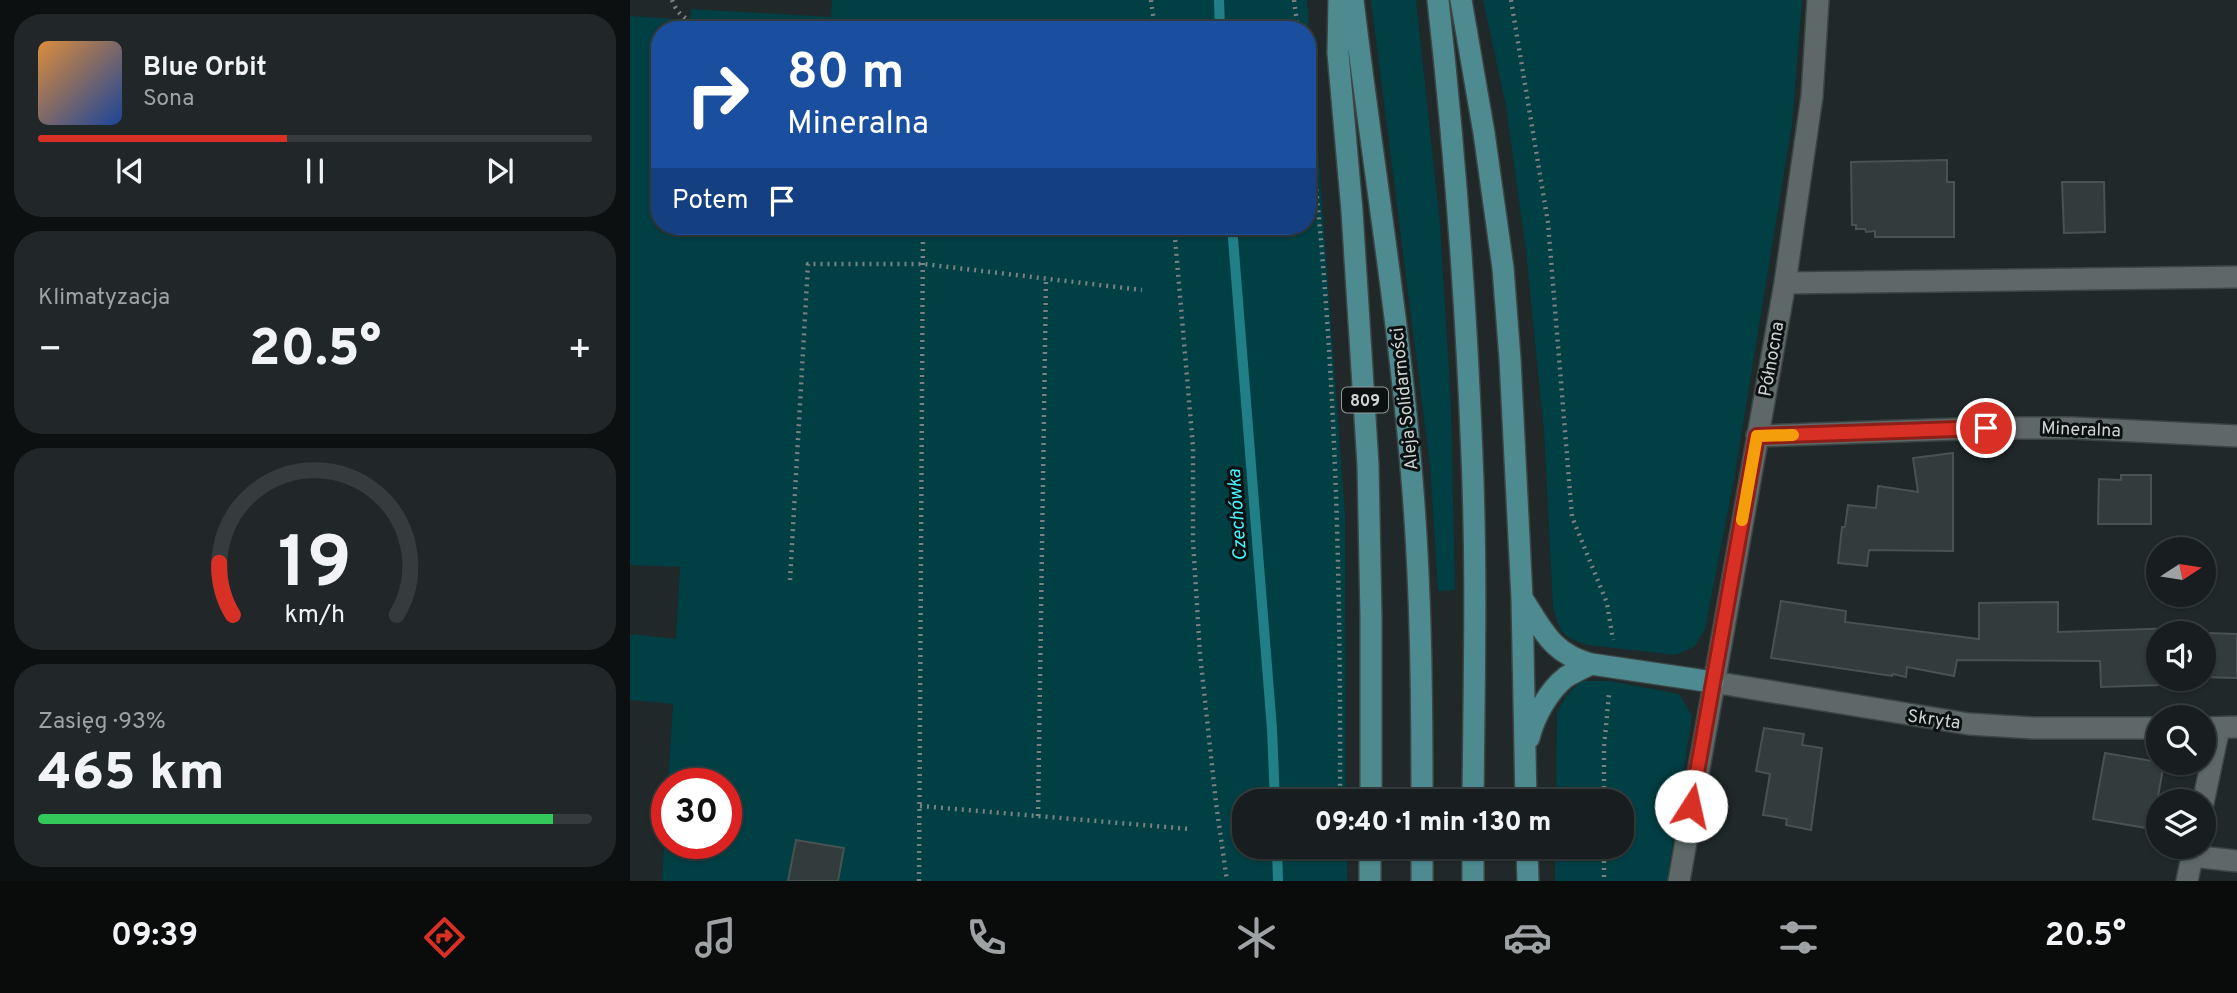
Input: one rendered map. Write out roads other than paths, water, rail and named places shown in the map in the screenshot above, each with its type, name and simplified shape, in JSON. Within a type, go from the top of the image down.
[{"type":"main road","name":"809","points":[[1339,0],[1338,54],[1352,211],[1368,465],[1371,789]]},
{"type":"main road","name":"Aleja Solidarności","points":[[1353,0],[1396,325],[1412,480],[1419,609],[1423,789]]},
{"type":"main road","points":[[1438,0],[1452,134],[1467,330],[1475,572],[1474,789]]},
{"type":"main road","points":[[1461,0],[1484,133],[1503,268],[1522,598],[1526,789]]},
{"type":"main road","points":[[1522,598],[1559,650],[1572,659],[1713,682]]},
{"type":"main road","points":[[1525,753],[1531,730],[1552,693],[1567,676],[1601,665]]},
{"type":"main road","points":[[1370,859],[1370,881]]},
{"type":"main road","points":[[1422,859],[1422,881]]},
{"type":"main road","points":[[1473,859],[1473,881]]},
{"type":"main road","points":[[1527,859],[1528,881]]},
{"type":"street","name":"Północna","points":[[1679,881],[1785,283],[1812,96],[1818,0]]},
{"type":"street","points":[[1785,283],[2237,277]]},
{"type":"street","name":"Mineralna","points":[[1757,436],[1986,428],[2073,428],[2237,436]]},
{"type":"street","name":"Skryta","points":[[1713,682],[1969,724],[2146,728]]},
{"type":"street","points":[[2206,789],[2220,728]]},
{"type":"street","points":[[2216,857],[2237,861]]},
{"type":"street","points":[[2187,881],[2192,859]]},
{"type":"waterway","name":"Czechówka","points":[[1219,0],[1220,21]]},
{"type":"waterway","name":"Czechówka","points":[[1233,235],[1274,789]]},
{"type":"waterway","name":"Czechówka","points":[[1277,859],[1278,881]]}]
